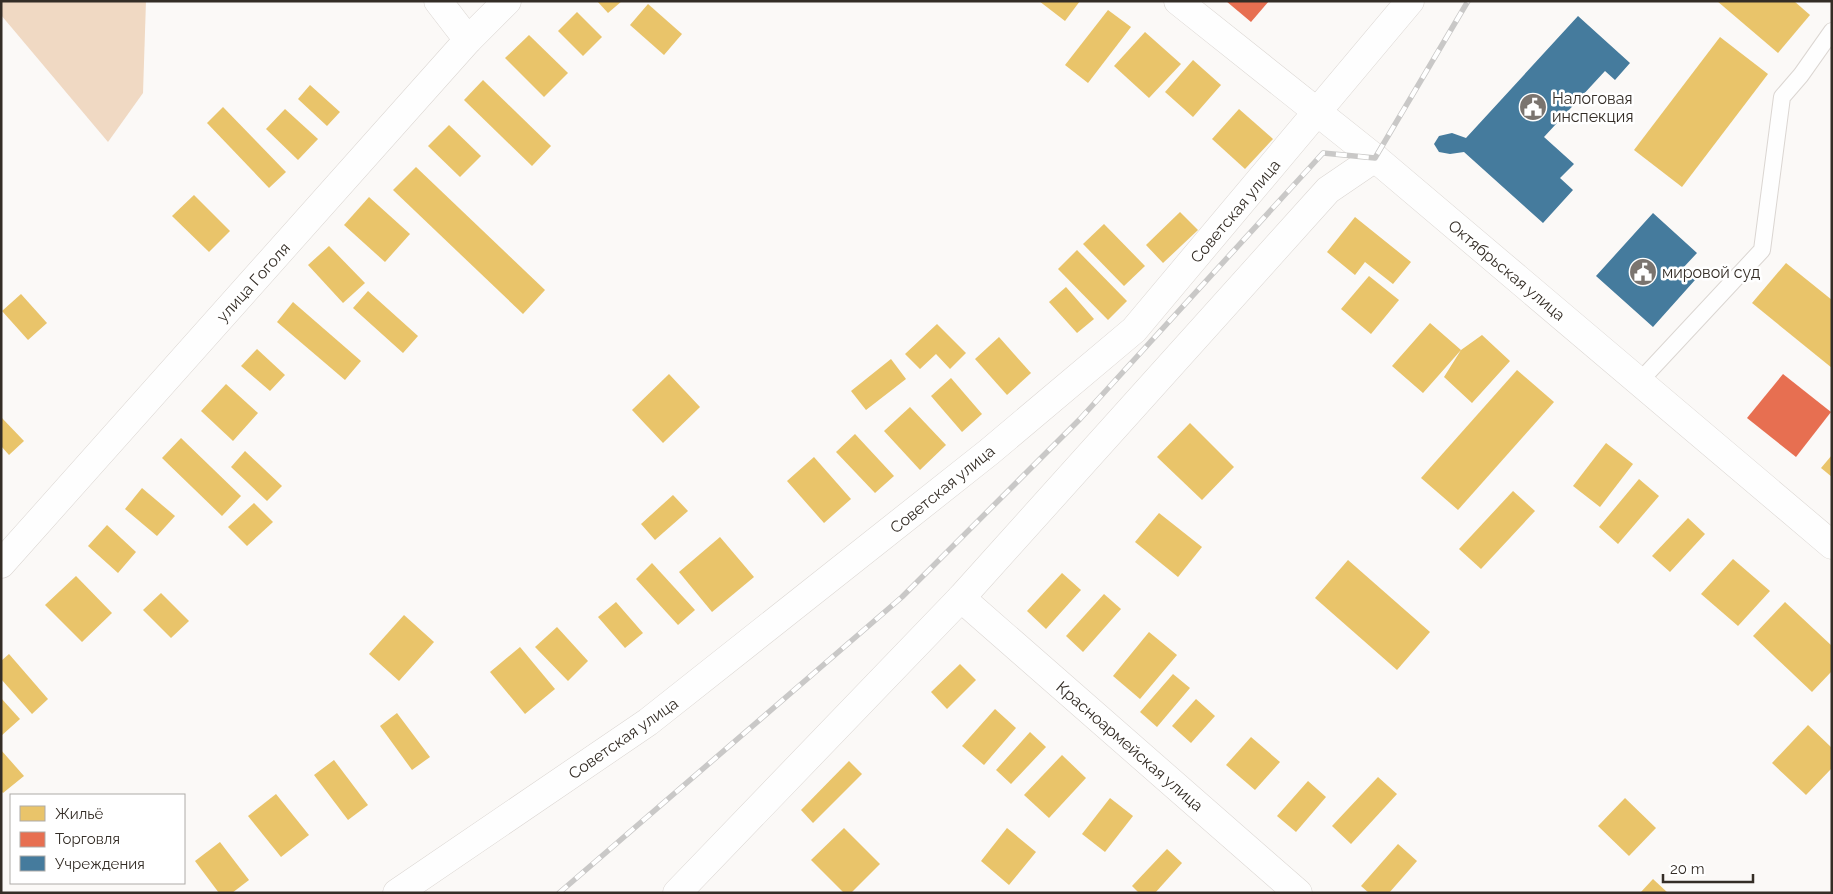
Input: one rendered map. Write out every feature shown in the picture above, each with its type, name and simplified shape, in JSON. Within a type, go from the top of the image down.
[{"type":"street","points":[[438,1],[468,40]]},
{"type":"street","name":"улица Гоголя","points":[[1,564],[468,40],[507,1]]},
{"type":"street","name":"Октябрьская улица","points":[[1178,1],[1375,158],[1832,545]]},
{"type":"street","name":"Советская улица","points":[[397,893],[648,722],[981,458],[1134,330],[1410,1]]},
{"type":"street","points":[[677,893],[961,598],[1328,190],[1375,158]]},
{"type":"street","name":"Красноармейская улица","points":[[961,598],[1298,893]]},
{"type":"lane","points":[[1639,382],[1762,250],[1782,97],[1801,75],[1832,31]]},
{"type":"shaded area","points":[[1,1],[146,1],[143,93],[108,142],[1,15]]},
{"type":"building: Жильё","points":[[597,1],[622,1],[608,13]]},
{"type":"building: Жильё","points":[[1039,1],[1080,1],[1065,21]]},
{"type":"building: Жильё","points":[[1717,1],[1794,1],[1810,15],[1778,53]]},
{"type":"building: Жильё","points":[[648,4],[682,34],[664,55],[630,25]]},
{"type":"building: Жильё","points":[[1108,10],[1131,27],[1088,83],[1065,65]]},
{"type":"building: Жильё","points":[[577,12],[602,37],[583,56],[558,31]]},
{"type":"building: Жильё","points":[[1145,32],[1181,64],[1149,98],[1114,66]]},
{"type":"building: Жильё","points":[[529,35],[568,73],[544,97],[505,58]]},
{"type":"building: Жильё","points":[[1720,37],[1768,74],[1682,187],[1634,150]]},
{"type":"building: Жильё","points":[[1193,60],[1221,85],[1193,117],[1165,92]]},
{"type":"building: Жильё","points":[[483,80],[551,146],[532,166],[464,100]]},
{"type":"building: Жильё","points":[[310,85],[340,112],[327,126],[298,99]]},
{"type":"building: Жильё","points":[[223,107],[286,172],[269,188],[207,123]]},
{"type":"building: Жильё","points":[[285,109],[318,139],[298,160],[266,129]]},
{"type":"building: Жильё","points":[[1239,109],[1273,139],[1245,169],[1212,139]]},
{"type":"building: Жильё","points":[[449,125],[481,156],[460,177],[428,146]]},
{"type":"building: Жильё","points":[[416,167],[545,290],[523,314],[393,190]]},
{"type":"building: Жильё","points":[[194,195],[230,231],[209,252],[172,216]]},
{"type":"building: Жильё","points":[[369,197],[410,234],[385,262],[344,225]]},
{"type":"building: Жильё","points":[[1180,212],[1198,230],[1163,263],[1146,245]]},
{"type":"building: Жильё","points":[[1355,217],[1411,262],[1393,284],[1365,262],[1355,275],[1327,252]]},
{"type":"building: Жильё","points":[[1104,224],[1145,266],[1124,286],[1083,244]]},
{"type":"building: Жильё","points":[[329,246],[365,283],[343,303],[308,265]]},
{"type":"building: Жильё","points":[[1077,250],[1127,301],[1108,320],[1058,269]]},
{"type":"building: Жильё","points":[[1786,263],[1832,300],[1832,368],[1752,303]]},
{"type":"building: Жильё","points":[[1369,276],[1399,300],[1371,334],[1341,309]]},
{"type":"building: Жильё","points":[[1066,287],[1094,319],[1077,333],[1049,302]]},
{"type":"building: Жильё","points":[[368,291],[418,336],[403,353],[353,308]]},
{"type":"building: Жильё","points":[[21,294],[47,323],[28,340],[2,311]]},
{"type":"building: Жильё","points":[[293,302],[361,361],[345,380],[277,322]]},
{"type":"building: Жильё","points":[[1430,323],[1461,350],[1423,393],[1392,366]]},
{"type":"building: Жильё","points":[[937,324],[966,353],[950,369],[936,354],[920,369],[905,354]]},
{"type":"building: Жильё","points":[[1482,335],[1510,361],[1472,403],[1444,377],[1461,350]]},
{"type":"building: Жильё","points":[[999,337],[1031,373],[1007,395],[975,359]]},
{"type":"building: Жильё","points":[[257,349],[285,375],[270,391],[241,366]]},
{"type":"building: Жильё","points":[[891,359],[906,379],[866,410],[851,391]]},
{"type":"building: Жильё","points":[[1517,370],[1554,402],[1458,510],[1421,478]]},
{"type":"building: Жильё","points":[[669,374],[700,407],[663,443],[632,410]]},
{"type":"building: Жильё","points":[[951,378],[982,414],[962,432],[931,396]]},
{"type":"building: Жильё","points":[[226,384],[258,413],[233,441],[201,411]]},
{"type":"building: Жильё","points":[[910,407],[946,445],[920,470],[884,431]]},
{"type":"building: Жильё","points":[[1,417],[24,441],[9,455],[1,446]]},
{"type":"building: Жильё","points":[[1190,423],[1234,467],[1202,500],[1157,457]]},
{"type":"building: Жильё","points":[[855,434],[894,476],[875,493],[836,452]]},
{"type":"building: Жильё","points":[[181,438],[241,496],[222,516],[162,458]]},
{"type":"building: Жильё","points":[[1606,443],[1633,464],[1600,507],[1573,486]]},
{"type":"building: Жильё","points":[[245,451],[282,486],[267,501],[231,467]]},
{"type":"building: Жильё","points":[[1832,455],[1832,477],[1821,468]]},
{"type":"building: Жильё","points":[[814,457],[851,499],[824,523],[787,481]]},
{"type":"building: Жильё","points":[[1639,479],[1659,496],[1618,544],[1599,527]]},
{"type":"building: Жильё","points":[[142,488],[175,516],[157,536],[125,509]]},
{"type":"building: Жильё","points":[[1513,491],[1535,511],[1481,569],[1459,549]]},
{"type":"building: Жильё","points":[[673,495],[688,511],[655,540],[641,524]]},
{"type":"building: Жильё","points":[[254,503],[273,522],[247,546],[228,527]]},
{"type":"building: Жильё","points":[[1159,513],[1202,547],[1178,577],[1135,542]]},
{"type":"building: Жильё","points":[[1688,518],[1705,534],[1670,572],[1652,556]]},
{"type":"building: Жильё","points":[[107,525],[136,552],[118,573],[88,546]]},
{"type":"building: Жильё","points":[[720,537],[754,577],[712,612],[679,572]]},
{"type":"building: Жильё","points":[[1733,559],[1770,591],[1738,626],[1701,594]]},
{"type":"building: Жильё","points":[[1348,560],[1430,632],[1397,670],[1315,598]]},
{"type":"building: Жильё","points":[[652,563],[695,610],[678,625],[636,579]]},
{"type":"building: Жильё","points":[[1062,573],[1081,590],[1046,629],[1027,611]]},
{"type":"building: Жильё","points":[[76,576],[112,613],[82,642],[45,605]]},
{"type":"building: Жильё","points":[[161,593],[189,621],[171,638],[143,610]]},
{"type":"building: Жильё","points":[[1104,594],[1121,609],[1083,652],[1066,636]]},
{"type":"building: Жильё","points":[[616,602],[643,633],[625,648],[598,617]]},
{"type":"building: Жильё","points":[[1785,602],[1832,646],[1832,671],[1812,692],[1753,636]]},
{"type":"building: Жильё","points":[[404,615],[434,642],[399,681],[369,654]]},
{"type":"building: Жильё","points":[[557,627],[588,661],[568,681],[535,647]]},
{"type":"building: Жильё","points":[[1149,632],[1177,655],[1140,699],[1113,676]]},
{"type":"building: Жильё","points":[[520,647],[555,689],[525,714],[490,672]]},
{"type":"building: Жильё","points":[[9,654],[48,699],[32,714],[1,679],[1,661]]},
{"type":"building: Жильё","points":[[960,664],[976,680],[947,709],[931,692]]},
{"type":"building: Жильё","points":[[1173,674],[1190,688],[1157,727],[1140,712]]},
{"type":"building: Жильё","points":[[1,698],[20,719],[1,736]]},
{"type":"building: Жильё","points":[[1196,699],[1215,716],[1191,743],[1172,726]]},
{"type":"building: Жильё","points":[[995,709],[1016,728],[984,765],[962,746]]},
{"type":"building: Жильё","points":[[397,713],[430,757],[412,770],[380,726]]},
{"type":"building: Жильё","points":[[1808,725],[1832,748],[1832,768],[1806,795],[1772,763]]},
{"type":"building: Жильё","points":[[1030,732],[1046,747],[1011,784],[996,770]]},
{"type":"building: Жильё","points":[[1251,737],[1280,762],[1255,790],[1226,765]]},
{"type":"building: Жильё","points":[[1,750],[24,776],[3,793],[1,791]]},
{"type":"building: Жильё","points":[[1062,755],[1086,778],[1049,818],[1024,795]]},
{"type":"building: Жильё","points":[[334,760],[368,805],[348,820],[314,775]]},
{"type":"building: Жильё","points":[[849,761],[862,774],[813,823],[801,810]]},
{"type":"building: Жильё","points":[[1378,777],[1397,794],[1351,844],[1332,826]]},
{"type":"building: Жильё","points":[[1308,781],[1326,797],[1296,832],[1277,816]]},
{"type":"building: Жильё","points":[[276,794],[309,835],[281,857],[248,816]]},
{"type":"building: Жильё","points":[[1110,798],[1133,816],[1105,852],[1082,834]]},
{"type":"building: Жильё","points":[[1625,798],[1656,828],[1629,856],[1598,826]]},
{"type":"building: Жильё","points":[[844,828],[880,864],[851,893],[844,893],[811,860]]},
{"type":"building: Жильё","points":[[1007,828],[1036,852],[1009,885],[981,861]]},
{"type":"building: Жильё","points":[[220,842],[249,880],[232,893],[219,893],[195,861]]},
{"type":"building: Жильё","points":[[1398,844],[1417,861],[1389,893],[1369,893],[1361,886]]},
{"type":"building: Жильё","points":[[1167,849],[1182,863],[1155,893],[1139,893],[1132,886]]},
{"type":"building: Жильё","points":[[1653,879],[1668,893],[1640,893]]},
{"type":"building: Торговля","points":[[1226,1],[1269,1],[1251,22]]},
{"type":"building: Торговля","points":[[1783,374],[1831,412],[1796,457],[1747,418]]},
{"type":"building: Учреждения","name":"Налоговая инспекция","points":[[1578,16],[1630,63],[1615,80],[1605,71],[1544,137],[1574,164],[1560,178],[1573,190],[1543,223],[1464,152],[1450,154],[1439,152],[1434,144],[1439,136],[1452,133],[1466,138]]},
{"type":"building: Учреждения","name":"мировой суд","points":[[1653,213],[1697,253],[1682,269],[1695,280],[1653,327],[1596,276]]},
{"type":"railway","points":[[559,893],[902,597],[1080,419],[1323,153],[1375,158],[1468,1]]},
{"type":"place","name":"Налоговая инспекция","points":[[1533,107]]},
{"type":"place","name":"мировой суд","points":[[1643,272]]}]
